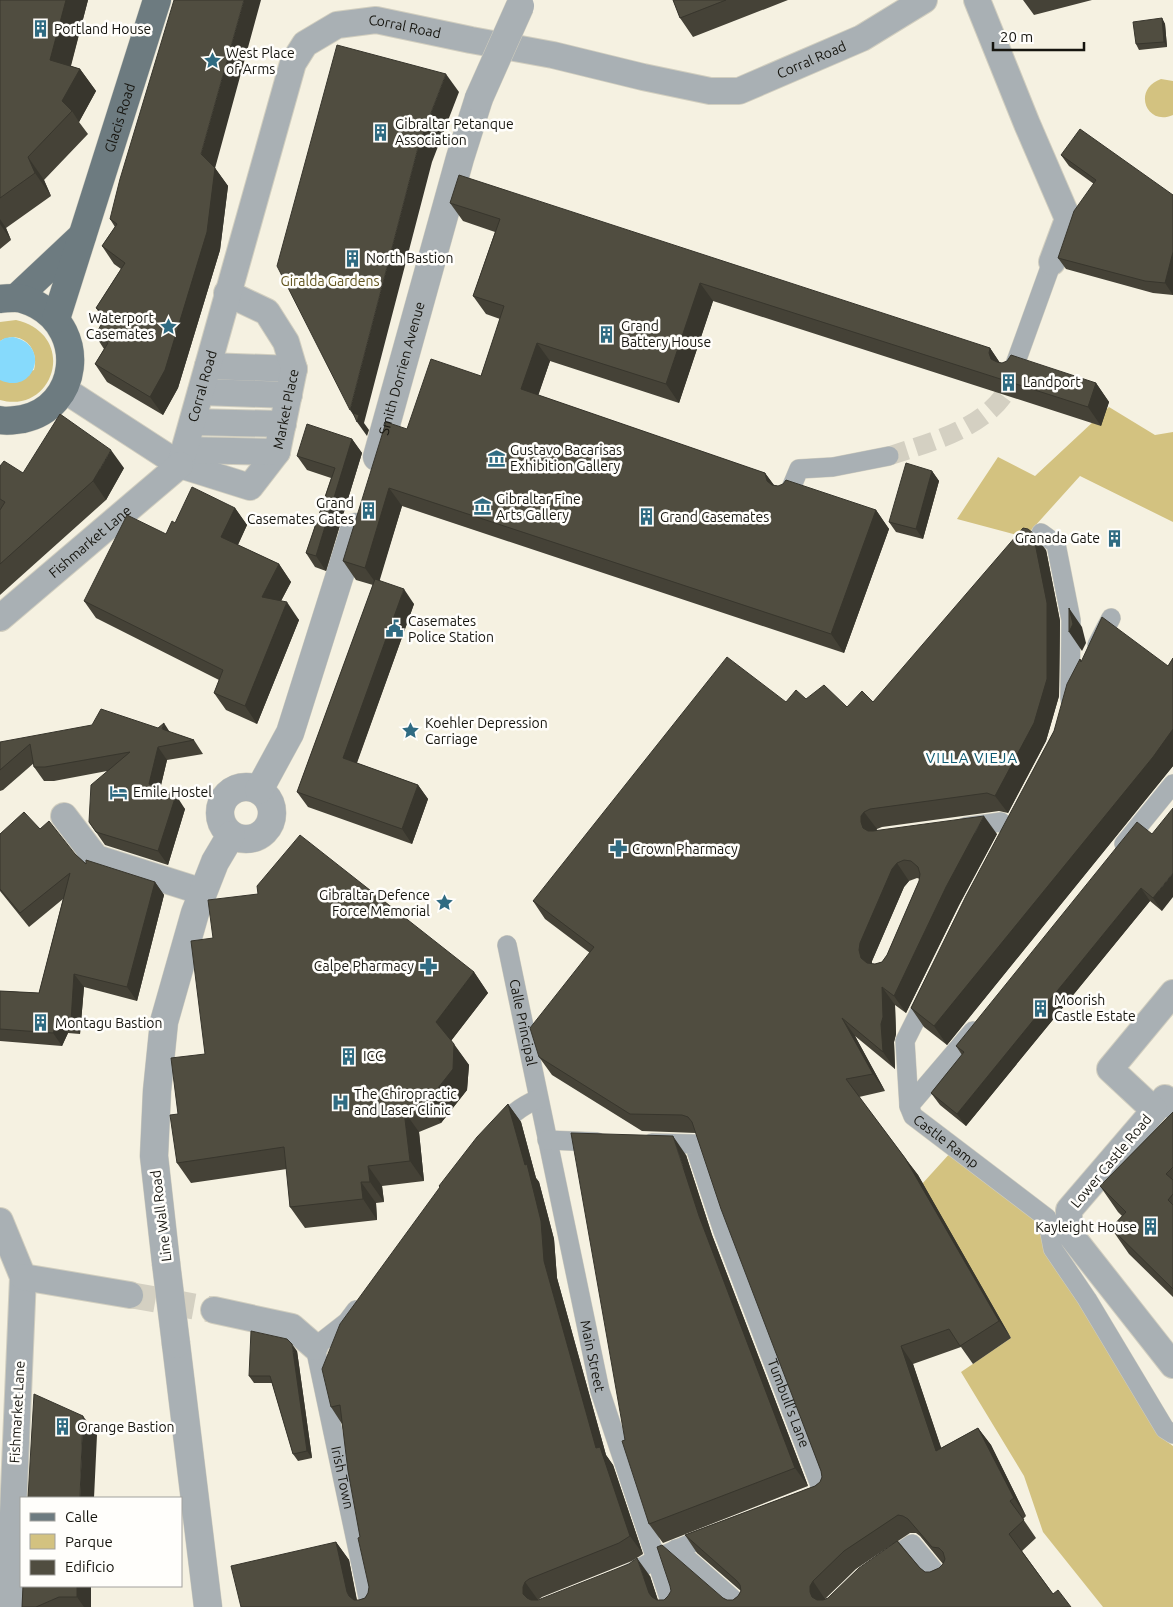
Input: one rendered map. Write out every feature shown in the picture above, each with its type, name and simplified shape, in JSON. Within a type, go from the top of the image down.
[{"type":"main road","name":"Glacis Road","points":[[56,319],[157,0]]},
{"type":"main road","name":"Glacis Road","points":[[8,298],[83,235]]},
{"type":"main road","points":[[0,437],[8,430],[50,406],[64,389],[70,372],[70,353],[66,335],[56,319],[45,309],[31,302],[8,298]]},
{"type":"main road","points":[[0,420],[7,422],[33,417]]},
{"type":"street","name":"Corral Road","points":[[183,458],[227,293],[293,63],[305,44],[337,25],[376,20],[553,55],[710,91],[739,91],[862,38],[924,0]]},
{"type":"street","points":[[977,0],[1068,219],[1013,370]]},
{"type":"street","name":"Smith Dorrien Avenue","points":[[259,790],[290,733],[384,435],[460,158],[480,98],[521,3]]},
{"type":"street","name":"Market Place","points":[[183,458],[250,487],[277,452],[294,368],[286,342],[267,312],[227,293]]},
{"type":"street","points":[[208,366],[294,368]]},
{"type":"street","points":[[64,389],[183,458],[277,452]]},
{"type":"street","points":[[201,392],[289,395]]},
{"type":"street","points":[[193,422],[283,424]]},
{"type":"street","points":[[789,493],[799,469],[833,467],[889,456]]},
{"type":"street","name":"Fishmarket Lane","points":[[0,618],[183,458]]},
{"type":"street","points":[[1041,533],[1056,544],[1071,620],[1070,699]]},
{"type":"street","points":[[1064,717],[1070,699],[1111,618]]},
{"type":"street","points":[[1112,860],[1173,784]]},
{"type":"street","points":[[242,787],[251,787],[259,790],[272,804],[273,816],[267,829],[261,835],[246,840],[231,835],[221,821],[220,812],[226,795],[242,787]]},
{"type":"street","points":[[952,829],[1004,831],[1019,814]]},
{"type":"street","points":[[64,816],[96,858],[203,892]]},
{"type":"street","name":"Line Wall Road","points":[[208,1607],[154,1156],[157,1091],[164,1022],[195,913],[214,862],[231,835]]},
{"type":"street","name":"Calle Principal","points":[[507,945],[538,1099]]},
{"type":"street","points":[[909,1106],[905,1041],[935,980]]},
{"type":"street","name":"Lower Castle Road","points":[[1173,993],[1110,1070],[1163,1108],[1069,1210],[1069,1233],[1173,1365]]},
{"type":"street","name":"Castle Ramp","points":[[982,1019],[909,1106],[913,1116],[1047,1218],[1053,1248],[1087,1299],[1165,1429],[1173,1434]]},
{"type":"street","points":[[481,1147],[508,1118],[523,1106],[538,1099]]},
{"type":"street","name":"Main Street","points":[[538,1099],[600,1391],[672,1607]]},
{"type":"street","points":[[547,1140],[618,1142]]},
{"type":"street","name":"Tumbull's Lane","points":[[637,1143],[694,1144],[723,1231],[823,1493],[796,1503]]},
{"type":"street","name":"Fishmarket Lane","points":[[2,1229],[23,1276],[9,1607]]},
{"type":"street","points":[[23,1276],[130,1295]]},
{"type":"street","points":[[214,1310],[292,1327],[315,1347],[347,1322],[365,1299]]},
{"type":"street","name":"Irish Town","points":[[315,1347],[370,1607]]},
{"type":"street","points":[[610,1582],[637,1571],[676,1549],[731,1528]]},
{"type":"street","points":[[872,1571],[912,1544],[941,1579],[946,1576]]},
{"type":"street","points":[[676,1549],[742,1607]]},
{"type":"green space","points":[[1161,79],[1173,81],[1173,115],[1164,117],[1156,116],[1150,112],[1145,98],[1152,84]]},
{"type":"green space","points":[[16,320],[36,328],[48,341],[53,356],[52,371],[45,385],[34,396],[19,401],[0,400],[0,380],[34,370],[34,354],[27,343],[15,337],[0,341],[0,322]]},
{"type":"green space","points":[[1109,407],[1155,435],[1173,432],[1173,522],[1080,476],[1025,537],[957,519],[998,457],[1035,476]]},
{"type":"green space","points":[[952,1151],[1027,1209],[1082,1280],[1157,1420],[1166,1441],[1173,1446],[1173,1607],[1103,1607],[1043,1532],[1024,1476],[961,1372],[1011,1338],[922,1184]]},
{"type":"water","points":[[13,337],[25,342],[32,349],[35,358],[34,368],[29,376],[22,381],[12,383],[0,380],[0,341]]},
{"type":"building","points":[[0,0],[66,0],[50,60],[80,69],[62,101],[72,111],[28,157],[35,173],[0,198]]},
{"type":"building","points":[[174,0],[244,0],[201,154],[215,168],[207,232],[165,370],[150,397],[95,364],[108,343],[95,335],[107,315],[96,308],[125,263],[102,246],[117,224],[110,219],[120,179]]},
{"type":"building","points":[[673,0],[726,0],[680,18]]},
{"type":"building","points":[[1162,18],[1164,42],[1136,44],[1133,22]]},
{"type":"building","name":"North Bastion","points":[[337,45],[446,74],[419,144],[350,410],[277,266]]},
{"type":"building","points":[[1080,129],[1173,195],[1173,252],[1165,283],[1145,281],[1058,258],[1074,211],[1096,180],[1061,155]]},
{"type":"building","points":[[459,175],[990,348],[991,359],[997,362],[1007,361],[1011,355],[1096,383],[1088,407],[700,283],[666,384],[537,343],[521,389],[765,473],[767,481],[772,485],[778,486],[786,480],[876,510],[831,634],[389,488],[365,568],[343,561],[386,422],[407,429],[431,359],[481,376],[504,306],[473,296],[500,219],[450,203]]},
{"type":"building","points":[[353,413],[359,415],[357,422]]},
{"type":"building","points":[[60,414],[111,450],[93,481],[0,564],[0,510],[5,502],[0,499],[0,466],[4,461],[23,473]]},
{"type":"building","points":[[307,424],[352,439],[316,556],[306,553],[335,468],[297,456]]},
{"type":"building","points":[[906,463],[932,471],[916,529],[889,522]]},
{"type":"building","points":[[192,487],[235,508],[221,537],[279,564],[262,597],[287,602],[245,706],[214,693],[223,670],[84,601],[127,515],[166,534],[172,521],[175,523]]},
{"type":"building","points":[[1023,528],[1033,533],[1047,603],[1047,679],[1034,723],[995,796],[987,793],[870,809],[861,816],[863,828],[873,831],[984,816],[946,887],[894,996],[882,987],[883,1017],[881,1024],[883,1052],[842,1018],[873,1074],[846,1079],[905,1158],[999,1321],[960,1346],[949,1329],[901,1346],[936,1451],[978,1428],[1014,1498],[1010,1501],[1024,1520],[1009,1534],[1053,1594],[1058,1590],[1071,1607],[241,1607],[231,1566],[336,1542],[349,1596],[354,1600],[359,1600],[365,1598],[368,1593],[369,1587],[358,1538],[360,1537],[348,1471],[340,1405],[331,1407],[322,1369],[340,1324],[439,1186],[477,1137],[508,1104],[525,1165],[527,1164],[541,1221],[544,1261],[596,1448],[600,1447],[630,1536],[619,1543],[529,1579],[523,1587],[523,1594],[531,1600],[538,1600],[629,1564],[637,1558],[649,1593],[657,1600],[664,1600],[671,1591],[657,1547],[662,1545],[723,1598],[733,1600],[741,1591],[740,1585],[685,1535],[815,1486],[820,1482],[822,1477],[821,1471],[721,1209],[692,1122],[688,1117],[682,1115],[630,1114],[539,1057],[530,1028],[594,947],[533,901],[727,657],[786,702],[796,690],[806,699],[824,685],[847,707],[862,691],[873,702]],"holes":[[[904,860],[911,861],[918,867],[919,881],[887,955],[882,962],[875,964],[867,963],[861,958],[860,943],[892,869],[897,863]],[[898,1515],[908,1519],[932,1547],[939,1548],[943,1552],[945,1559],[939,1568],[925,1572],[897,1541],[859,1568],[828,1598],[817,1600],[812,1597],[810,1586],[813,1581],[844,1551]]]},
{"type":"building","points":[[375,579],[404,589],[343,758],[418,785],[402,829],[297,792]]},
{"type":"building","points":[[1069,608],[1073,624],[1069,632]]},
{"type":"building","points":[[1102,617],[1168,666],[1173,658],[1173,729],[1153,757],[934,1026],[911,1008],[966,896],[1054,731],[1067,684],[1080,659],[1081,662]]},
{"type":"building","points":[[101,709],[158,728],[164,723],[162,729],[194,740],[158,747],[149,784],[176,795],[158,851],[96,832],[89,822],[91,785],[130,752],[45,767],[34,767],[30,744],[0,770],[0,742],[92,725]]},
{"type":"building","points":[[1173,808],[1173,873],[1153,898],[1141,888],[957,1114],[931,1093],[964,1052],[956,1046],[1137,822],[1152,834]]},
{"type":"building","points":[[24,812],[40,829],[49,821],[75,854],[86,864],[86,860],[155,882],[127,987],[74,974],[71,1021],[59,1020],[53,1033],[0,1029],[0,991],[39,993],[70,873],[20,913],[0,889],[0,834]]},
{"type":"building","points":[[300,835],[474,972],[436,1022],[454,1044],[453,1069],[427,1102],[404,1111],[410,1161],[368,1166],[370,1182],[361,1182],[363,1199],[290,1207],[284,1147],[177,1163],[170,1115],[178,1114],[171,1058],[205,1054],[191,941],[213,938],[208,900],[258,894],[257,886]]},
{"type":"building","points":[[1173,1112],[1173,1167],[1166,1174],[1173,1180],[1173,1194],[1168,1200],[1173,1205],[1173,1289],[1111,1228],[1126,1212],[1100,1186]]},
{"type":"building","points":[[571,1133],[673,1136],[699,1216],[795,1468],[649,1524],[622,1441],[625,1440]]},
{"type":"building","points":[[251,1331],[287,1339],[292,1344],[307,1451],[293,1454],[270,1376],[249,1376]]},
{"type":"building","points":[[34,1394],[83,1416],[80,1497],[28,1497]]},
{"type":"building","points":[[23,1587],[77,1587],[77,1597],[59,1597],[36,1607],[22,1607]]},
{"type":"tunnel","points":[[889,456],[952,434],[981,417],[1004,395],[1013,370]]},
{"type":"tunnel","points":[[130,1295],[214,1310]]},
{"type":"place","name":"Portland House","points":[[40,29]]},
{"type":"place","name":"West Place of Arms","points":[[212,61]]},
{"type":"place","name":"Gibraltar Petanque Association","points":[[381,132]]},
{"type":"place","name":"North Bastion","points":[[352,258]]},
{"type":"place","name":"Waterport Casemates","points":[[168,326]]},
{"type":"place","name":"Grand Battery House","points":[[607,334]]},
{"type":"place","name":"Landport","points":[[1009,382]]},
{"type":"place","name":"Gustavo Bacarisas Exhibition Gallery","points":[[496,458]]},
{"type":"place","name":"Gibraltar Fine Arts Gallery","points":[[482,507]]},
{"type":"place","name":"Grand Casemates Gates","points":[[368,511]]},
{"type":"place","name":"Grand Casemates","points":[[646,517]]},
{"type":"place","name":"Granada Gate","points":[[1114,538]]},
{"type":"place","name":"Casemates Police Station","points":[[394,629]]},
{"type":"place","name":"Koehler Depression Carriage","points":[[411,731]]},
{"type":"place","name":"Emile Hostel","points":[[119,792]]},
{"type":"place","name":"Crown Pharmacy","points":[[618,849]]},
{"type":"place","name":"Gibraltar Defence Force Memorial","points":[[444,903]]},
{"type":"place","name":"Calpe Pharmacy","points":[[428,966]]},
{"type":"place","name":"Moorish Castle Estate","points":[[1040,1008]]},
{"type":"place","name":"Montagu Bastion","points":[[41,1023]]},
{"type":"place","name":"ICC","points":[[349,1056]]},
{"type":"place","name":"The Chiropractic and Laser Clinic","points":[[340,1102]]},
{"type":"place","name":"Kayleight House","points":[[1151,1227]]},
{"type":"place","name":"Orange Bastion","points":[[63,1427]]},
{"type":"district","name":"VILLA VIEJA","points":[[972,757]]},
{"type":"park label","name":"Giralda Gardens","points":[[330,281]]}]
